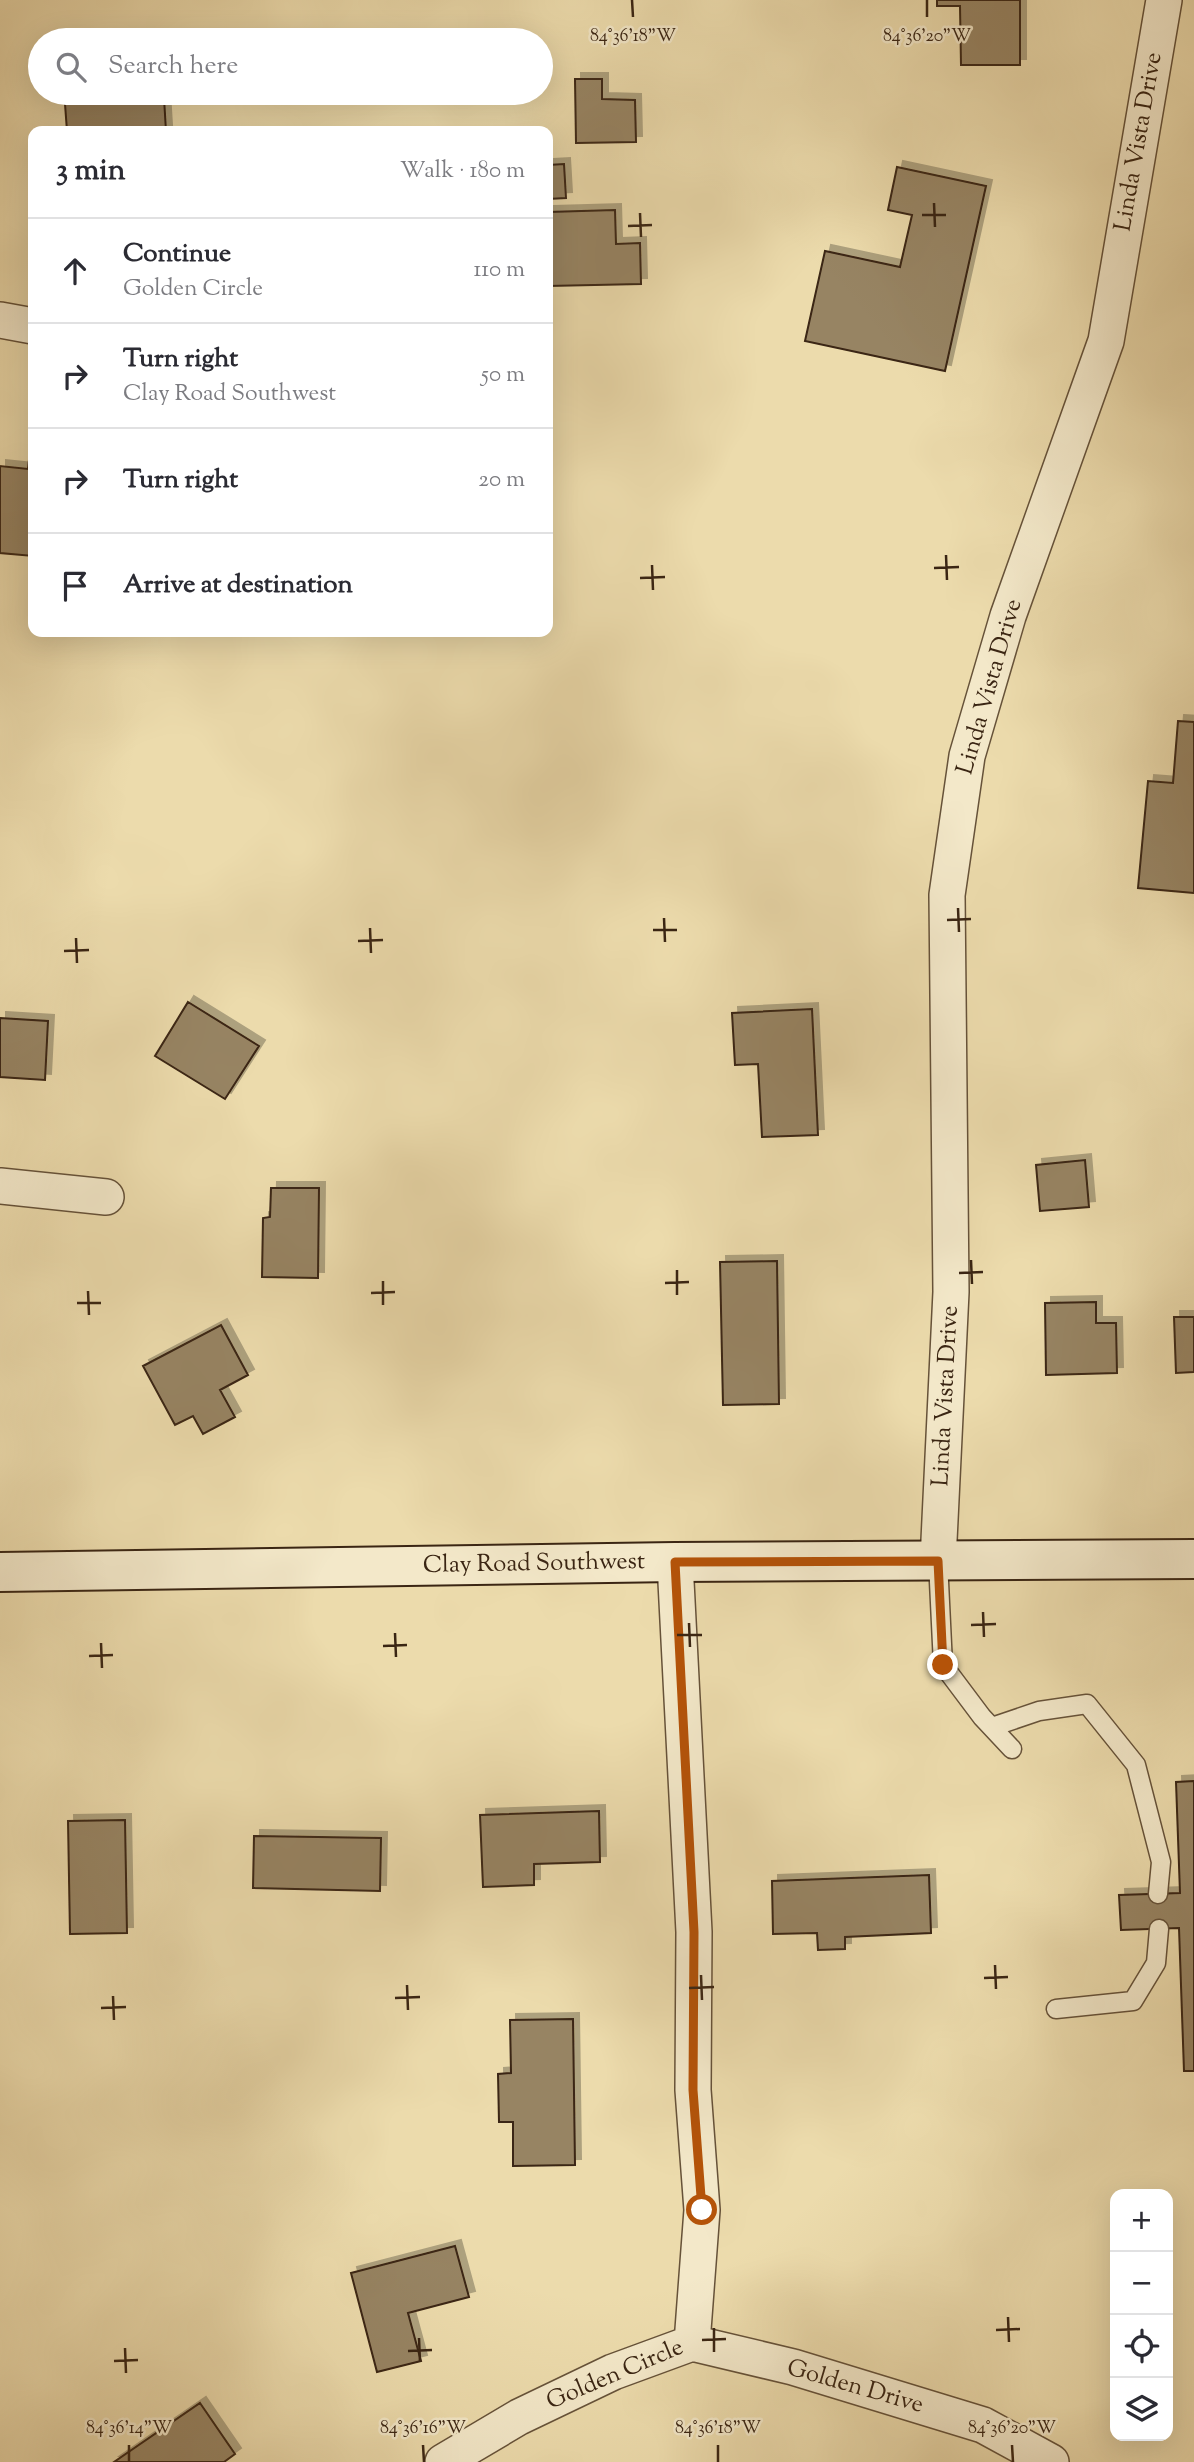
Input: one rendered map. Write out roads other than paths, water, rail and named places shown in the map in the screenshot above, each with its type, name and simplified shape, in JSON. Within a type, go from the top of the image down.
[{"type":"street","name":"Linda Vista Drive","points":[[938,1561],[951,1292],[947,895],[957,819],[967,755],[1008,616],[1106,341],[1164,0]]},
{"type":"street","points":[[0,320],[28,325]]},
{"type":"street","points":[[0,1186],[106,1196]]},
{"type":"street","name":"Clay Road Southwest","points":[[0,1572],[675,1562],[1194,1559]]},
{"type":"street","name":"Golden Circle","points":[[443,2462],[519,2417],[613,2372],[692,2343],[702,2210],[693,2090],[694,1932],[675,1562]]},
{"type":"street","name":"Golden Drive","points":[[692,2343],[793,2367],[983,2425],[1051,2462]]},
{"type":"lane","points":[[938,1561],[943,1665],[1012,1749]]},
{"type":"lane","points":[[992,1727],[1039,1712],[1087,1704],[1136,1765],[1161,1862],[1158,1894]]},
{"type":"lane","points":[[1056,2009],[1133,2001],[1156,1963],[1159,1929]]}]
